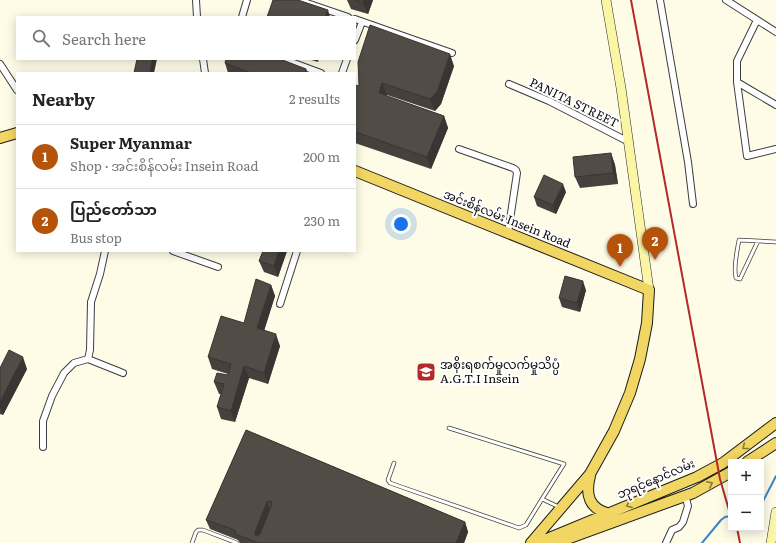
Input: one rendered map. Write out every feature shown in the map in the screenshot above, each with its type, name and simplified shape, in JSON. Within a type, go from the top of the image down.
[{"type":"main road","points":[[532,543],[590,474],[614,431],[630,393],[644,340],[648,290],[621,88],[606,0]]},
{"type":"main road","points":[[0,138],[16,133]]},
{"type":"main road","name":"အင်းစိန်လမ်း Insein Road","points":[[356,172],[648,290]]},
{"type":"main road","name":"ဘုရင့်နောင်လမ်း","points":[[537,543],[697,477],[718,466],[776,423]]},
{"type":"main road","points":[[752,459],[775,446]]},
{"type":"main road","points":[[590,474],[588,489],[590,500],[601,512],[610,514]]},
{"type":"main road","name":"ဘုရင့်နောင်လမ်း","points":[[556,543],[693,493],[728,474]]},
{"type":"main road","points":[[771,543],[776,512]]},
{"type":"street","points":[[196,0],[197,16]]},
{"type":"street","points":[[242,16],[247,0]]},
{"type":"street","points":[[298,0],[315,3],[346,16]]},
{"type":"street","points":[[660,0],[688,162],[693,204]]},
{"type":"street","points":[[726,0],[776,32]]},
{"type":"street","points":[[356,19],[452,53]]},
{"type":"street","points":[[757,20],[737,61],[736,67],[747,156],[776,149]]},
{"type":"street","points":[[356,37],[362,22]]},
{"type":"street","points":[[203,60],[204,72]]},
{"type":"street","points":[[286,60],[318,72]]},
{"type":"street","points":[[342,72],[347,60]]},
{"type":"street","points":[[0,64],[16,88]]},
{"type":"street","points":[[737,82],[776,105]]},
{"type":"street","name":"PANITA STREET","points":[[510,84],[549,101],[628,142]]},
{"type":"street","points":[[459,149],[516,170],[517,173],[508,233]]},
{"type":"street","points":[[88,359],[90,350],[91,302],[100,274],[105,252]]},
{"type":"street","points":[[176,252],[218,267]]},
{"type":"street","points":[[280,304],[297,252]]},
{"type":"street","points":[[43,447],[44,421],[52,396],[64,373],[74,363],[88,359],[123,373]]},
{"type":"street","points":[[666,543],[672,530],[679,527],[683,522],[688,506],[686,495]]},
{"type":"lane","points":[[758,241],[740,279],[736,278],[735,274],[738,240],[758,241],[776,242]]},
{"type":"lane","points":[[394,463],[388,480],[390,482],[519,528],[526,525],[564,464],[449,428]]},
{"type":"lane","points":[[542,499],[561,508]]},
{"type":"lane","points":[[192,543],[196,532],[198,530],[203,530],[237,543]]},
{"type":"building","points":[[273,0],[298,0],[328,10],[325,16],[267,16]]},
{"type":"building","points":[[354,0],[364,0],[363,3]]},
{"type":"building","points":[[370,25],[450,54],[437,92],[430,99],[382,83],[379,93],[444,116],[427,157],[356,132],[356,85],[359,86],[358,62]]},
{"type":"building","points":[[137,60],[152,60],[150,72],[134,72]]},
{"type":"building","points":[[226,60],[283,60],[306,69],[305,72],[248,72],[225,63]]},
{"type":"building","points":[[611,153],[613,173],[575,177],[573,157]]},
{"type":"building","points":[[544,175],[563,184],[553,205],[534,197]]},
{"type":"building","points":[[263,252],[279,252],[274,266],[259,261]]},
{"type":"building","points":[[565,276],[583,281],[577,303],[559,298]]},
{"type":"building","points":[[256,279],[271,285],[257,328],[276,334],[264,373],[244,366],[231,411],[217,407],[224,384],[214,382],[217,373],[228,375],[231,364],[208,357],[221,316],[244,323]]},
{"type":"building","points":[[9,350],[23,357],[0,402],[0,368]]},
{"type":"building","points":[[246,430],[465,522],[456,543],[258,543],[236,534],[235,530],[206,520]],"holes":[[[271,501],[272,504],[260,534],[257,536],[255,535],[267,502]]]},
{"type":"waterway","points":[[764,499],[776,476]]},
{"type":"waterway","points":[[702,543],[721,520],[728,516]]},
{"type":"railway","points":[[631,0],[720,479],[728,507]]},
{"type":"railway","points":[[738,531],[740,543]]},
{"type":"place","name":"ပြည်တော်သာ","points":[[655,260]]},
{"type":"place","name":"Super Myanmar","points":[[620,267]]},
{"type":"place","name":"အစိုးရစက်မှုလက်မှုသိပ္ပံ A.G.T.I Insein","points":[[426,372]]}]
